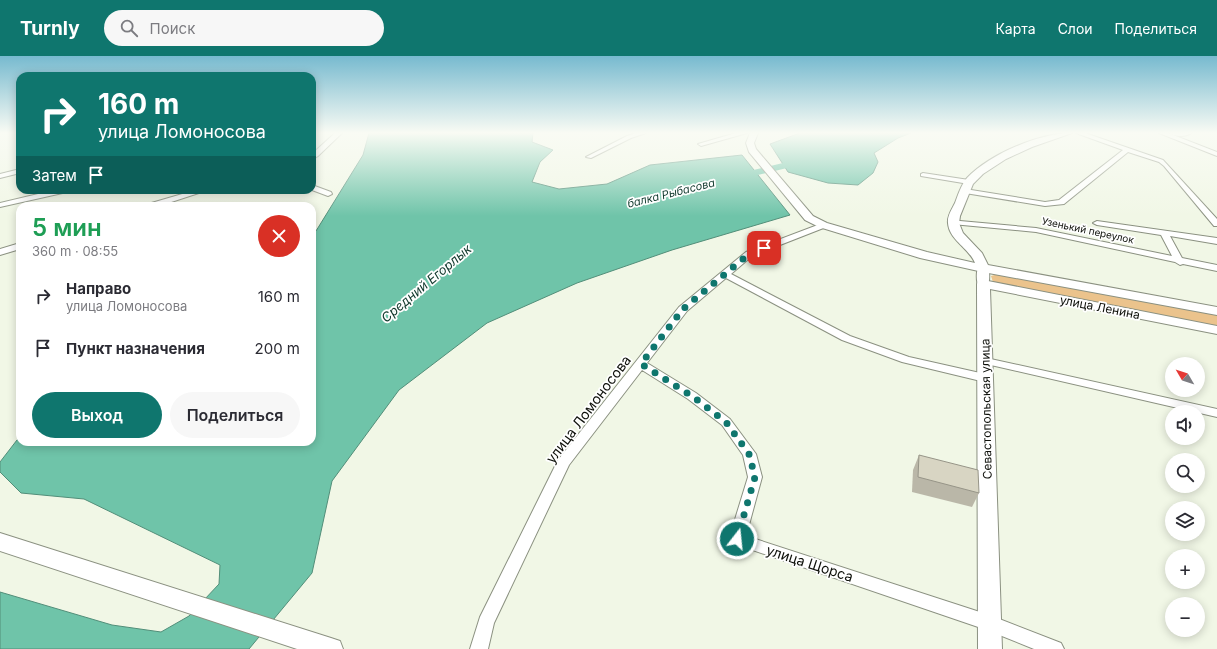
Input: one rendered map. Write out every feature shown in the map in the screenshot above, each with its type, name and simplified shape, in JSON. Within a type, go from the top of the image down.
[{"type":"main road","points":[[761,161],[809,218],[823,225],[924,255],[958,266],[975,275],[983,276]]},
{"type":"main road","points":[[952,222],[967,186],[985,168],[998,161]]},
{"type":"main road","name":"Севастопольская улица","points":[[952,222],[955,230],[974,251],[983,276],[990,649]]},
{"type":"main road","name":"улица Ленина","points":[[983,276],[1217,311]]},
{"type":"main road","name":"улица Ленина","points":[[983,276],[1217,330]]},
{"type":"main road","points":[[0,542],[331,649]]},
{"type":"street","points":[[923,175],[1045,204],[1061,202],[1113,161]]},
{"type":"street","points":[[1160,161],[1166,165],[1217,224]]},
{"type":"street","points":[[0,176],[16,172]]},
{"type":"street","points":[[316,189],[328,194]]},
{"type":"street","points":[[0,205],[47,194]]},
{"type":"street","points":[[164,202],[191,194]]},
{"type":"street","name":"Узенький переулок","points":[[952,222],[1036,230],[1180,262],[1217,268]]},
{"type":"street","points":[[1097,223],[1217,241]]},
{"type":"street","name":"улица Ломоносова","points":[[479,649],[486,623],[563,463],[683,309],[749,254],[823,225]]},
{"type":"street","points":[[1164,233],[1180,262]]},
{"type":"street","points":[[0,252],[16,247]]},
{"type":"street","points":[[725,274],[846,338],[906,360],[985,369],[1217,413]]},
{"type":"street","name":"улица Щорса","points":[[641,364],[692,396],[726,422],[749,454],[755,477],[737,539],[989,623],[1055,649]]},
{"type":"shaded area","points":[[998,274],[1217,315],[1217,327],[993,282],[991,276]]},
{"type":"water","name":"Средний Егорлык","points":[[359,161],[541,161],[532,182],[559,189],[607,184],[650,165],[690,161],[747,161],[790,215],[672,250],[577,283],[487,323],[399,390],[332,481],[312,573],[249,649],[0,649],[0,592],[112,625],[161,632],[189,616],[219,584],[220,565],[84,499],[21,493],[0,472],[0,462],[16,441],[16,446],[316,446],[316,231]]},
{"type":"water","points":[[781,161],[877,161],[878,162],[873,173],[858,185],[828,183],[788,172]]},
{"type":"building","points":[[919,455],[978,470],[979,493],[918,477]]},
{"type":"waterway","name":"балка Рыбасова","points":[[732,178],[805,161]]},
{"type":"route","points":[[737,539],[755,477],[749,454],[726,422],[692,396],[641,364],[683,309],[749,254],[764,248]]}]
